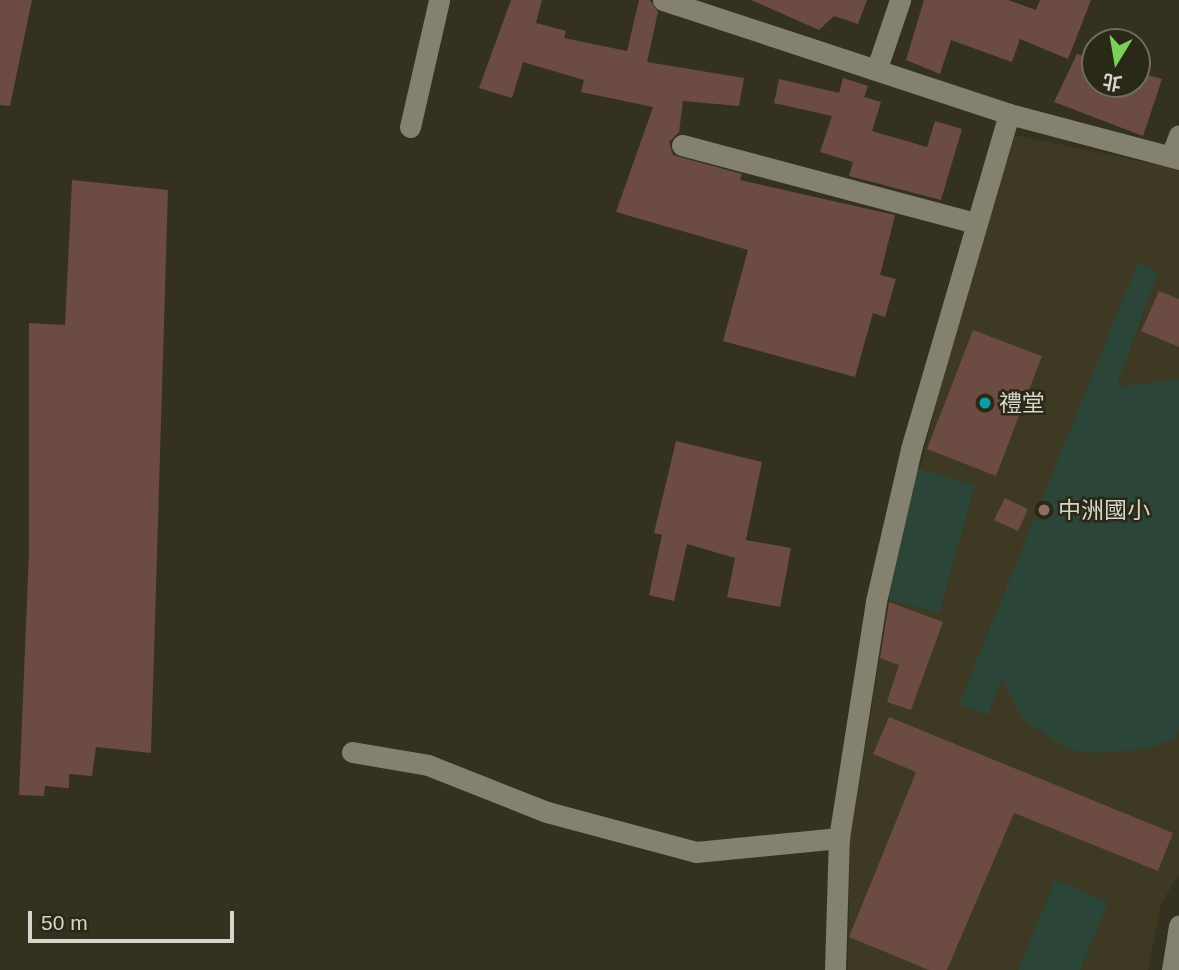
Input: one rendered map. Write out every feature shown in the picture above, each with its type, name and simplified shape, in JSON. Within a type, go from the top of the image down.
[{"type":"street","points":[[410,127],[439,0]]},
{"type":"street","points":[[663,0],[877,68],[1009,114],[1175,158],[1179,135]]},
{"type":"street","points":[[877,68],[900,0]]},
{"type":"street","points":[[835,970],[839,838],[876,601],[911,449],[1009,114]]},
{"type":"street","points":[[682,145],[976,223]]},
{"type":"street","points":[[352,752],[428,765],[547,812],[696,852],[839,838]]},
{"type":"street","points":[[1172,970],[1179,926]]},
{"type":"shaded area","name":"中洲國小","points":[[1015,135],[1179,169],[1179,874],[1161,904],[1148,970],[848,970],[850,841],[893,577],[959,314]]},
{"type":"green space","points":[[1138,262],[1158,272],[1116,387],[1179,379],[1179,729],[1175,739],[1146,749],[1094,753],[1069,749],[1023,720],[1002,679],[987,716],[959,704]]},
{"type":"green space","points":[[904,465],[975,485],[939,613],[869,594]]},
{"type":"green space","points":[[1055,880],[1108,902],[1080,970],[1018,970]]},
{"type":"building","points":[[0,0],[32,0],[10,106],[0,105]]},
{"type":"building","points":[[511,0],[542,0],[536,23],[566,31],[564,38],[627,51],[639,0],[650,0],[658,12],[647,62],[744,78],[739,106],[683,101],[679,132],[669,142],[673,155],[742,174],[740,180],[895,215],[880,275],[896,279],[885,317],[873,313],[855,377],[723,341],[748,250],[616,212],[653,107],[581,92],[584,80],[523,62],[512,98],[479,88]]},
{"type":"building","points":[[751,0],[867,0],[858,24],[834,16],[819,30]]},
{"type":"building","points":[[924,0],[1008,0],[1036,10],[1040,0],[1091,0],[1068,59],[1020,39],[1012,62],[951,40],[940,74],[906,60]]},
{"type":"building","points":[[1077,54],[1081,55],[1081,98],[1151,98],[1151,76],[1162,79],[1143,136],[1054,102]]},
{"type":"building","points":[[843,78],[868,86],[864,97],[881,102],[872,131],[927,147],[935,121],[962,129],[941,200],[849,176],[853,162],[820,152],[832,116],[774,103],[779,79],[839,93]]},
{"type":"building","points":[[72,180],[168,190],[151,753],[96,747],[92,776],[69,774],[69,788],[45,786],[44,796],[19,795],[29,552],[29,323],[65,325]]},
{"type":"building","points":[[1159,291],[1179,299],[1179,347],[1141,331]]},
{"type":"building","name":"禮堂","points":[[973,330],[1042,356],[996,476],[927,449]]},
{"type":"building","points":[[676,441],[762,462],[746,540],[791,548],[780,607],[727,597],[735,558],[687,544],[674,601],[649,595],[662,535],[654,533]]},
{"type":"building","points":[[1005,498],[1028,509],[1018,531],[994,520]]},
{"type":"building","points":[[889,602],[943,622],[911,710],[887,702],[899,665],[880,658]]},
{"type":"building","points":[[889,717],[1173,833],[1158,871],[1014,813],[947,970],[929,970],[849,937],[916,772],[873,754]]},
{"type":"place","name":"禮堂","points":[[985,403]]},
{"type":"place","name":"中洲國小","points":[[1044,510]]}]
